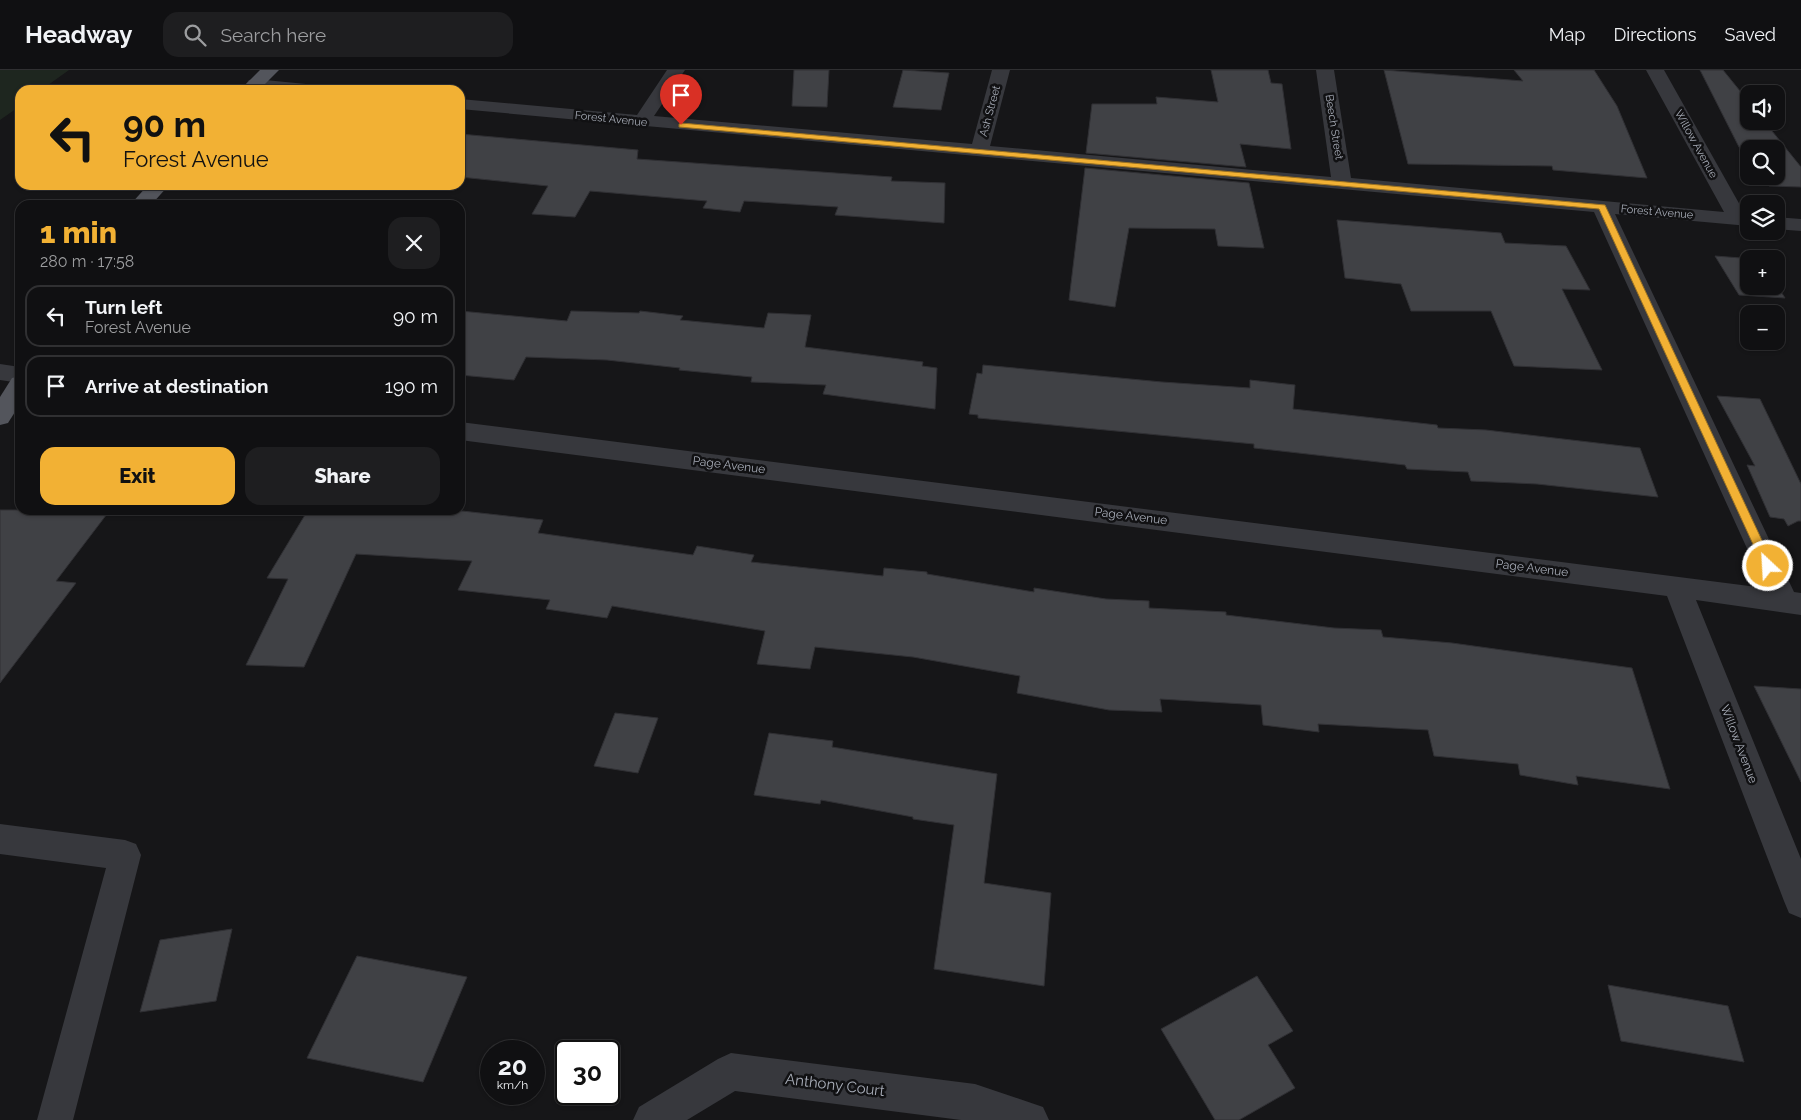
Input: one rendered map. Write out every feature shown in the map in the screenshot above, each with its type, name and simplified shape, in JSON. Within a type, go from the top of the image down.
[{"type":"main road","points":[[254,85],[270,70]]},
{"type":"main road","points":[[145,200],[154,190]]},
{"type":"main road","points":[[0,417],[15,392]]},
{"type":"street","points":[[642,122],[676,70]]},
{"type":"street","name":"Ash Street","points":[[979,152],[1001,70]]},
{"type":"street","name":"Beech Street","points":[[1325,70],[1342,183]]},
{"type":"street","name":"Willow Avenue","points":[[1655,70],[1740,214]]},
{"type":"street","name":"Forest Avenue","points":[[465,104],[642,122],[1740,219]]},
{"type":"street","points":[[1602,207],[1793,603]]},
{"type":"street","points":[[1785,224],[1801,225]]},
{"type":"street","points":[[0,372],[15,374]]},
{"type":"street","name":"Page Avenue","points":[[465,432],[1677,586],[1793,603]]},
{"type":"street","name":"Willow Avenue","points":[[1677,586],[1801,901]]},
{"type":"street","name":"Anthony Court","points":[[652,1120],[731,1072],[975,1103],[1030,1120]]},
{"type":"lane","points":[[0,840],[125,855],[56,1120]]},
{"type":"shaded area","points":[[0,70],[69,70],[48,85],[15,85],[15,110],[0,120]]},
{"type":"building","points":[[794,70],[829,70],[827,107],[792,106]]},
{"type":"building","points":[[903,70],[949,73],[941,110],[893,107]]},
{"type":"building","points":[[1211,70],[1268,70],[1271,83],[1282,84],[1291,149],[1240,144],[1246,167],[1086,153],[1092,104],[1157,104],[1156,97],[1218,102]]},
{"type":"building","points":[[1384,70],[1523,81],[1514,70],[1594,70],[1617,106],[1647,178],[1553,170],[1552,166],[1408,164]]},
{"type":"building","points":[[1700,70],[1723,70],[1740,91],[1740,130],[1771,130],[1779,140],[1740,140],[1740,148]]},
{"type":"building","points":[[465,134],[638,150],[637,159],[892,177],[891,181],[945,183],[944,223],[835,215],[838,207],[744,201],[740,212],[703,208],[707,201],[590,191],[575,217],[532,214],[548,186],[465,178]]},
{"type":"building","points":[[1785,147],[1801,167],[1801,187],[1769,186],[1785,185]]},
{"type":"building","points":[[1085,168],[1249,183],[1264,248],[1218,246],[1215,229],[1129,228],[1115,307],[1069,300]]},
{"type":"building","points":[[1337,220],[1501,233],[1505,243],[1566,246],[1590,290],[1562,289],[1602,370],[1514,366],[1491,311],[1411,311],[1401,284],[1345,278]]},
{"type":"building","points":[[1715,256],[1740,258],[1740,295],[1783,295],[1785,298],[1739,295]]},
{"type":"building","points":[[465,311],[567,321],[571,311],[639,313],[640,311],[683,316],[680,320],[764,328],[768,313],[811,315],[805,347],[923,362],[922,366],[937,368],[935,409],[823,394],[826,385],[751,382],[752,377],[679,370],[680,368],[607,360],[526,357],[514,380],[465,375]]},
{"type":"building","points":[[983,365],[1162,382],[1250,388],[1250,380],[1295,385],[1293,409],[1437,425],[1438,428],[1486,430],[1640,448],[1658,497],[1537,484],[1471,481],[1468,472],[1407,469],[1405,465],[1254,448],[1254,444],[978,418],[978,415],[969,414],[977,373],[982,374]]},
{"type":"building","points":[[1717,396],[1760,399],[1801,484],[1801,521],[1788,526],[1784,519],[1770,517],[1747,465],[1755,466]]},
{"type":"building","points":[[0,510],[15,510],[15,515],[106,515],[56,581],[76,583],[0,683]]},
{"type":"building","points":[[465,511],[543,520],[538,533],[693,555],[697,546],[754,555],[751,562],[883,576],[884,568],[927,572],[927,574],[1034,592],[1034,588],[1106,599],[1149,601],[1149,608],[1226,612],[1226,615],[1334,628],[1381,630],[1383,637],[1452,643],[1632,668],[1670,789],[1576,776],[1578,785],[1520,775],[1518,764],[1434,756],[1428,730],[1318,724],[1319,732],[1263,725],[1261,705],[1160,699],[1162,712],[1109,710],[1017,693],[1020,676],[913,657],[815,647],[810,669],[757,664],[765,631],[612,606],[607,618],[546,609],[550,600],[458,590],[472,561],[356,554],[304,667],[246,665],[288,579],[267,578],[305,515],[465,515]]},
{"type":"building","points":[[1754,686],[1801,689],[1801,782]]},
{"type":"building","points":[[615,713],[658,718],[638,773],[594,766]]},
{"type":"building","points":[[769,733],[833,741],[832,747],[997,774],[984,883],[1051,893],[1044,986],[934,969],[954,825],[913,819],[913,817],[821,800],[820,804],[754,795]]},
{"type":"building","points":[[232,929],[216,1001],[140,1012],[160,940]]},
{"type":"building","points":[[357,956],[467,977],[423,1082],[307,1058]]},
{"type":"building","points":[[1257,976],[1293,1031],[1268,1045],[1295,1088],[1239,1120],[1215,1120],[1161,1029]]},
{"type":"building","points":[[1608,985],[1728,1006],[1744,1062],[1621,1041]]},
{"type":"route","points":[[681,125],[1602,207],[1768,566]]}]
